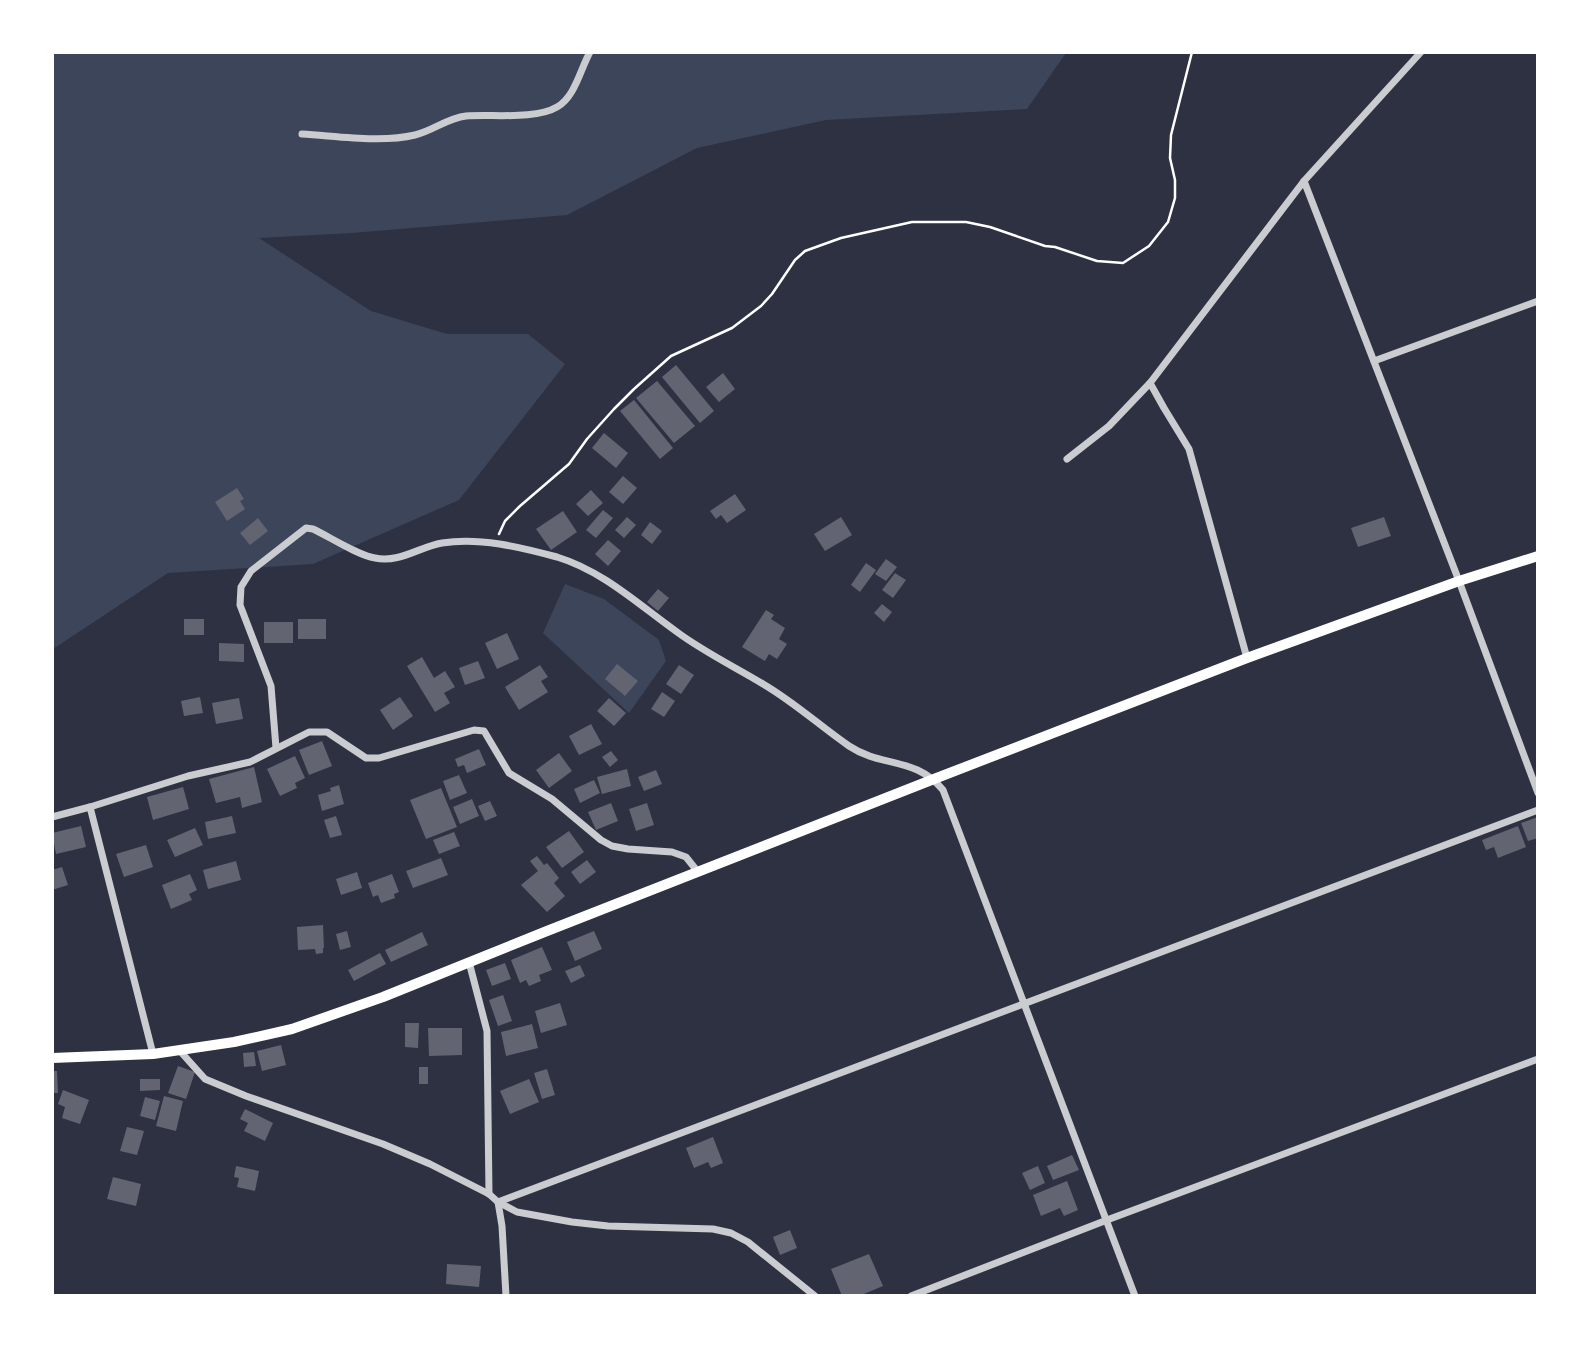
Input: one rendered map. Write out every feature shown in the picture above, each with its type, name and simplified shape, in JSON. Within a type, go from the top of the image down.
[{"type":"highway","points":[[52,1058],[180,1051],[292,1029],[383,998],[1247,658],[1459,581],[1538,556]]},
{"type":"street","points":[[302,134],[380,138],[417,135],[440,123],[462,116],[540,114],[559,106],[571,92],[590,52]]},
{"type":"street","points":[[1067,458],[1109,426],[1150,383],[1304,181],[1421,52]]},
{"type":"street","points":[[1304,181],[1538,793]]},
{"type":"street","points":[[1374,361],[1538,301]]},
{"type":"street","points":[[1150,383],[1189,449],[1247,658]]},
{"type":"street","points":[[276,748],[271,686],[240,605],[241,587],[251,571],[306,528],[374,558],[392,559],[439,544],[463,542],[495,543],[558,557],[584,568],[636,600],[678,634],[785,698],[852,748],[874,758],[918,769],[934,779],[943,790],[1135,1296]]},
{"type":"street","points":[[52,817],[188,776],[250,762],[309,732],[327,732],[366,758],[379,758],[474,730],[484,731],[509,773],[552,799],[601,840],[612,846],[628,849],[672,852],[686,857],[698,872]]},
{"type":"street","points":[[90,807],[153,1054]]},
{"type":"street","points":[[498,1202],[1538,810]]},
{"type":"street","points":[[469,962],[486,1031],[489,1194]]},
{"type":"street","points":[[180,1051],[205,1079],[430,1164],[489,1194],[517,1212],[608,1226],[713,1229],[731,1233],[748,1242],[815,1296]]},
{"type":"street","points":[[911,1296],[1538,1059]]},
{"type":"street","points":[[498,1202],[506,1296]]},
{"type":"path","points":[[495,543],[505,521],[569,464],[596,429],[634,389],[671,356],[732,328],[761,306],[795,260],[805,251],[841,238],[912,222],[966,222],[990,227],[1097,261],[1124,263],[1149,246],[1168,222],[1175,198],[1175,180],[1170,158],[1171,135],[1192,52]]},
{"type":"shaded area","points":[[53,53],[1066,53],[1027,109],[826,120],[697,148],[567,215],[259,238],[371,311],[447,334],[528,334],[565,364],[459,500],[313,564],[168,573],[53,649]]},
{"type":"shaded area","points":[[565,584],[604,599],[659,640],[666,661],[629,713],[543,633]]},
{"type":"building","points":[[676,365],[714,411],[700,423],[662,377]]},
{"type":"building","points":[[723,373],[735,389],[719,402],[706,387]]},
{"type":"building","points":[[657,381],[695,426],[674,443],[636,398]]},
{"type":"building","points":[[634,400],[673,448],[660,459],[620,411]]},
{"type":"building","points":[[604,433],[628,453],[616,468],[592,448]]},
{"type":"building","points":[[623,476],[637,488],[623,504],[609,492]]},
{"type":"building","points":[[237,488],[244,499],[240,501],[245,509],[227,521],[215,502]]},
{"type":"building","points":[[591,490],[603,503],[588,516],[576,504]]},
{"type":"building","points":[[735,494],[746,510],[727,523],[721,515],[716,519],[710,511]]},
{"type":"building","points":[[603,510],[613,518],[596,538],[586,530]]},
{"type":"building","points":[[563,511],[577,532],[551,550],[536,529]]},
{"type":"building","points":[[627,517],[636,525],[624,538],[615,530]]},
{"type":"building","points":[[841,517],[852,535],[825,551],[814,534]]},
{"type":"building","points":[[1384,517],[1391,536],[1358,547],[1351,528]]},
{"type":"building","points":[[258,518],[268,531],[250,545],[240,533]]},
{"type":"building","points":[[650,522],[662,531],[652,544],[641,535]]},
{"type":"building","points":[[608,540],[621,551],[608,566],[595,554]]},
{"type":"building","points":[[886,559],[897,567],[886,581],[875,574]]},
{"type":"building","points":[[866,563],[876,570],[860,592],[851,585]]},
{"type":"building","points":[[895,573],[906,580],[893,598],[882,590]]},
{"type":"building","points":[[658,589],[669,598],[658,611],[647,602]]},
{"type":"building","points":[[882,604],[892,612],[884,622],[874,613]]},
{"type":"building","points":[[766,610],[774,615],[771,619],[785,628],[779,639],[787,644],[777,659],[769,654],[765,661],[742,647]]},
{"type":"building","points":[[184,619],[204,619],[204,635],[184,635]]},
{"type":"building","points":[[298,619],[326,619],[326,639],[298,639]]},
{"type":"building","points":[[264,622],[293,622],[293,643],[264,643]]},
{"type":"building","points":[[507,633],[519,659],[497,669],[485,643]]},
{"type":"building","points":[[219,643],[244,644],[244,662],[219,661]]},
{"type":"building","points":[[422,657],[434,678],[445,671],[455,687],[444,693],[450,703],[435,712],[407,666]]},
{"type":"building","points":[[478,661],[485,678],[465,685],[459,668]]},
{"type":"building","points":[[617,664],[638,681],[625,696],[605,679]]},
{"type":"building","points":[[540,665],[548,677],[541,681],[548,692],[519,710],[505,687]]},
{"type":"building","points":[[679,665],[694,675],[681,694],[666,684]]},
{"type":"building","points":[[662,692],[675,701],[664,717],[651,709]]},
{"type":"building","points":[[200,697],[203,713],[184,716],[181,701]]},
{"type":"building","points":[[400,697],[413,716],[393,730],[380,710]]},
{"type":"building","points":[[239,698],[243,719],[216,724],[212,703]]},
{"type":"building","points":[[609,698],[626,713],[614,726],[597,711]]},
{"type":"building","points":[[591,724],[602,744],[579,755],[569,736]]},
{"type":"building","points":[[322,741],[332,766],[309,775],[299,750]]},
{"type":"building","points":[[479,749],[486,765],[467,773],[464,765],[458,767],[455,759]]},
{"type":"building","points":[[611,751],[618,760],[610,767],[602,757]]},
{"type":"building","points":[[559,753],[572,771],[549,788],[536,770]]},
{"type":"building","points":[[295,756],[305,778],[295,783],[297,788],[280,796],[267,769]]},
{"type":"building","points":[[254,767],[262,802],[242,808],[240,797],[216,803],[209,779]]},
{"type":"building","points":[[627,769],[631,786],[602,794],[597,777]]},
{"type":"building","points":[[656,770],[662,784],[644,791],[638,777]]},
{"type":"building","points":[[459,775],[467,793],[450,800],[443,781]]},
{"type":"building","points":[[594,780],[600,793],[580,803],[574,789]]},
{"type":"building","points":[[339,785],[344,804],[322,811],[318,795]]},
{"type":"building","points":[[183,787],[189,809],[153,820],[147,797]]},
{"type":"building","points":[[441,788],[457,827],[426,839],[410,800]]},
{"type":"building","points":[[472,799],[479,816],[460,824],[453,807]]},
{"type":"building","points":[[490,801],[497,816],[485,821],[478,806]]},
{"type":"building","points":[[611,803],[618,821],[596,830],[588,812]]},
{"type":"building","points":[[647,803],[654,825],[636,831],[629,809]]},
{"type":"building","points":[[232,816],[236,833],[208,839],[205,822]]},
{"type":"building","points":[[336,816],[342,835],[330,838],[324,820]]},
{"type":"building","points":[[1538,817],[1538,838],[1528,841],[1521,823]]},
{"type":"building","points":[[81,826],[86,847],[56,854],[52,833]]},
{"type":"building","points":[[1518,826],[1526,847],[1498,858],[1494,847],[1486,850],[1482,840]]},
{"type":"building","points":[[195,828],[203,845],[175,857],[167,840]]},
{"type":"building","points":[[569,831],[584,852],[562,868],[546,847]]},
{"type":"building","points":[[454,832],[460,846],[439,854],[433,840]]},
{"type":"building","points":[[146,845],[153,867],[124,877],[116,854]]},
{"type":"building","points":[[537,856],[544,865],[547,863],[559,878],[554,883],[565,896],[547,912],[521,885],[538,871],[530,861]]},
{"type":"building","points":[[441,858],[448,875],[413,888],[406,871]]},
{"type":"building","points":[[587,860],[596,872],[580,884],[571,872]]},
{"type":"building","points":[[236,861],[241,880],[208,889],[203,870]]},
{"type":"building","points":[[62,867],[68,885],[52,890],[52,870]]},
{"type":"building","points":[[357,872],[362,888],[341,895],[336,879]]},
{"type":"building","points":[[190,874],[197,890],[189,894],[192,900],[171,909],[162,885]]},
{"type":"building","points":[[392,874],[399,892],[394,894],[395,898],[381,903],[378,895],[373,897],[368,883]]},
{"type":"building","points":[[323,925],[323,953],[316,954],[315,949],[298,950],[297,927]]},
{"type":"building","points":[[347,931],[351,947],[340,950],[336,934]]},
{"type":"building","points":[[594,931],[602,949],[575,961],[567,942]]},
{"type":"building","points":[[422,932],[428,945],[391,962],[385,950]]},
{"type":"building","points":[[542,947],[552,970],[539,975],[541,981],[529,986],[526,980],[520,983],[511,960]]},
{"type":"building","points":[[380,953],[386,964],[354,981],[348,970]]},
{"type":"building","points":[[505,963],[511,979],[492,986],[486,970]]},
{"type":"building","points":[[580,965],[585,976],[571,983],[565,971]]},
{"type":"building","points":[[503,995],[512,1021],[498,1026],[489,1000]]},
{"type":"building","points":[[560,1003],[567,1025],[541,1033],[535,1011]]},
{"type":"building","points":[[405,1023],[419,1023],[418,1048],[405,1047]]},
{"type":"building","points":[[532,1024],[538,1048],[506,1056],[501,1032]]},
{"type":"building","points":[[428,1028],[462,1028],[462,1055],[429,1056]]},
{"type":"building","points":[[281,1045],[286,1065],[262,1071],[257,1051]]},
{"type":"building","points":[[254,1052],[256,1066],[244,1067],[243,1053]]},
{"type":"building","points":[[178,1066],[195,1072],[186,1099],[168,1093]]},
{"type":"building","points":[[419,1067],[428,1067],[428,1084],[419,1084]]},
{"type":"building","points":[[547,1069],[555,1095],[542,1099],[534,1073]]},
{"type":"building","points":[[52,1071],[57,1071],[58,1093],[52,1093]]},
{"type":"building","points":[[140,1079],[160,1079],[160,1090],[140,1091]]},
{"type":"building","points":[[529,1079],[539,1102],[510,1114],[500,1091]]},
{"type":"building","points":[[63,1090],[89,1100],[80,1124],[62,1118],[65,1107],[58,1104]]},
{"type":"building","points":[[164,1096],[183,1101],[176,1131],[156,1126]]},
{"type":"building","points":[[145,1097],[160,1101],[155,1120],[140,1116]]},
{"type":"building","points":[[245,1109],[273,1123],[265,1141],[244,1131],[248,1123],[240,1119]]},
{"type":"building","points":[[127,1127],[144,1131],[137,1155],[120,1151]]},
{"type":"building","points":[[713,1137],[723,1163],[711,1168],[708,1162],[694,1168],[686,1148]]},
{"type":"building","points":[[1072,1155],[1079,1170],[1053,1180],[1047,1166]]},
{"type":"building","points":[[236,1166],[259,1171],[255,1191],[237,1187],[239,1178],[234,1177]]},
{"type":"building","points":[[1038,1166],[1045,1183],[1030,1190],[1022,1173]]},
{"type":"building","points":[[113,1177],[141,1184],[136,1206],[107,1199]]},
{"type":"building","points":[[1067,1181],[1078,1210],[1064,1216],[1060,1208],[1041,1216],[1033,1195]]},
{"type":"building","points":[[790,1230],[797,1248],[780,1255],[773,1237]]},
{"type":"building","points":[[869,1254],[883,1286],[859,1296],[842,1296],[831,1269]]},
{"type":"building","points":[[447,1264],[481,1266],[479,1287],[446,1284]]}]
